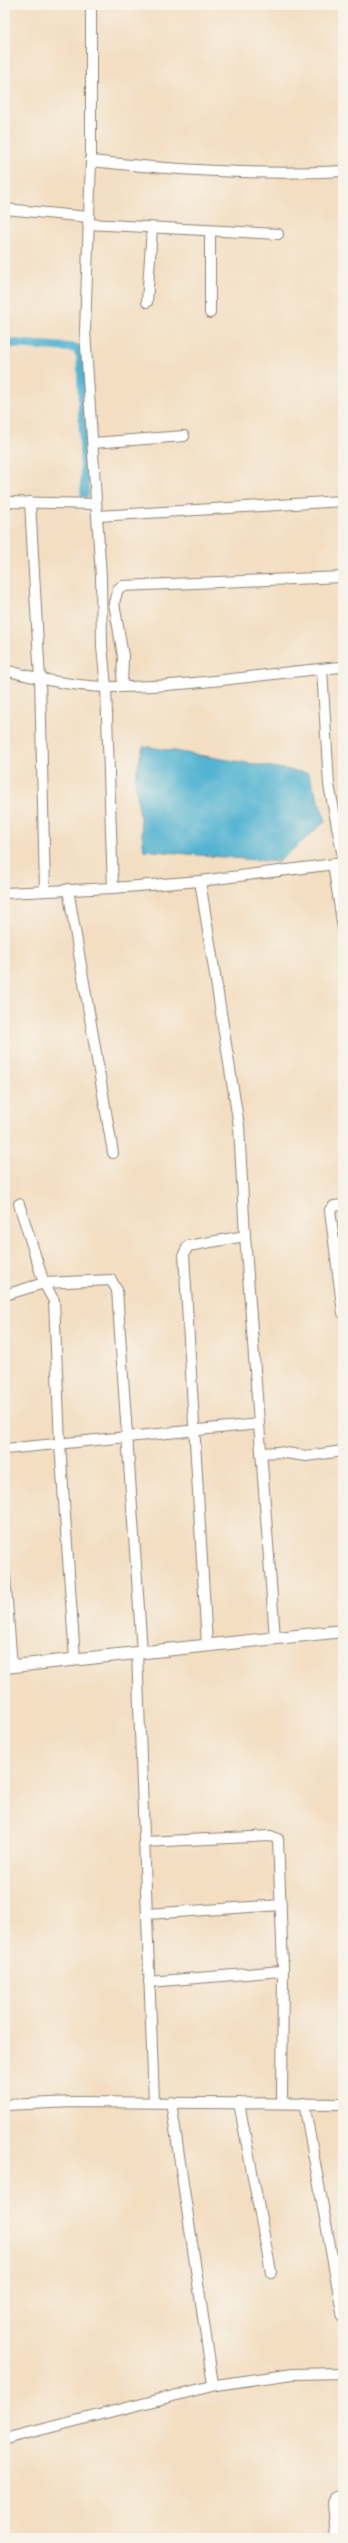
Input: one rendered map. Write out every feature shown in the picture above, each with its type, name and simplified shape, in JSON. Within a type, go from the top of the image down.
[{"type":"street","points":[[91,5],[91,161],[85,331],[93,443],[95,504],[98,516],[102,646],[106,687],[113,888]]},
{"type":"street","points":[[91,161],[157,168],[300,174],[343,171]]},
{"type":"street","points":[[5,209],[152,228],[278,234]]},
{"type":"street","points":[[147,302],[152,228]]},
{"type":"street","points":[[210,231],[210,313]]},
{"type":"street","points":[[93,443],[184,436]]},
{"type":"street","points":[[98,516],[343,501]]},
{"type":"street","points":[[5,502],[95,504]]},
{"type":"street","points":[[30,502],[40,679],[45,890]]},
{"type":"street","points":[[122,686],[123,656],[114,603],[118,589],[122,586],[229,584],[343,577]]},
{"type":"street","points":[[5,670],[40,679],[106,687],[182,684],[343,667]]},
{"type":"street","points":[[322,669],[329,785],[343,857]]},
{"type":"street","points":[[5,893],[113,888],[200,881],[338,863],[343,928]]},
{"type":"street","points":[[200,881],[239,1126],[245,1236],[275,1638]]},
{"type":"street","points":[[68,889],[113,1154]]},
{"type":"street","points":[[19,1204],[44,1283],[54,1301],[60,1444],[75,1659]]},
{"type":"street","points":[[343,1205],[334,1206],[330,1210],[343,1312]]},
{"type":"street","points":[[207,1645],[193,1431],[184,1254],[188,1246],[245,1236]]},
{"type":"street","points":[[5,1295],[44,1283],[111,1280],[114,1282],[117,1290],[140,1652],[144,1842],[154,2102]]},
{"type":"street","points":[[5,1449],[259,1424]]},
{"type":"street","points":[[261,1453],[280,1452],[306,1456],[343,1451]]},
{"type":"street","points":[[5,1577],[8,1666],[343,1631]]},
{"type":"street","points":[[144,1842],[271,1836],[278,1839],[280,1847],[281,1906],[282,2103]]},
{"type":"street","points":[[147,1914],[281,1906]]},
{"type":"street","points":[[149,1982],[281,1971]]},
{"type":"street","points":[[5,2105],[74,2102],[343,2104]]},
{"type":"street","points":[[171,2102],[211,2380],[216,2385]]},
{"type":"street","points":[[239,2103],[271,2272]]},
{"type":"street","points":[[304,2103],[343,2317]]},
{"type":"street","points":[[5,2439],[216,2385],[293,2374],[343,2373]]},
{"type":"street","points":[[336,2538],[333,2503],[335,2498],[343,2494]]},
{"type":"water","points":[[143,746],[308,773],[326,821],[278,862],[144,850],[135,778]]},
{"type":"waterway","points":[[5,343],[76,348],[81,356],[85,494]]}]
